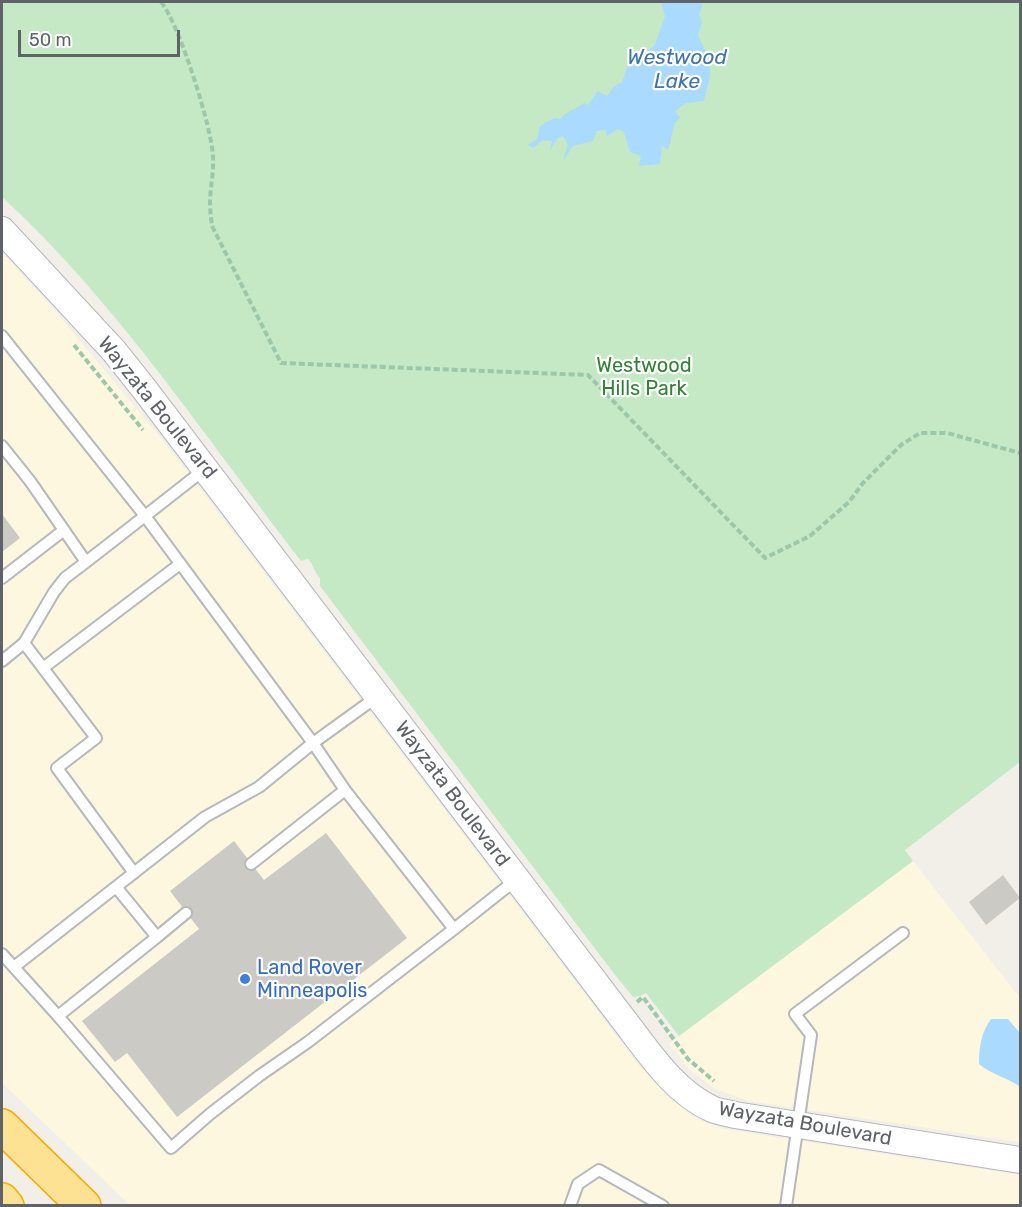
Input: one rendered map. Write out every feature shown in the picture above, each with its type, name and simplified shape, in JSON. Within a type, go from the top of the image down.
[{"type":"highway","points":[[2,1125],[84,1206]]},
{"type":"highway","points":[[2,1200],[7,1206]]},
{"type":"street","name":"Wayzata Boulevard","points":[[2,230],[114,351],[206,468],[658,1064],[677,1084],[693,1098],[712,1109],[735,1116],[1020,1160]]},
{"type":"lane","points":[[2,336],[145,516],[313,743],[345,790],[454,929]]},
{"type":"lane","points":[[2,446],[30,481],[86,562]]},
{"type":"lane","points":[[2,661],[24,643],[54,592],[65,578],[206,468]]},
{"type":"lane","points":[[2,578],[64,530]]},
{"type":"lane","points":[[44,668],[180,564]]},
{"type":"lane","points":[[24,643],[96,738],[57,768],[134,873]]},
{"type":"lane","points":[[14,967],[205,817],[259,787],[313,743],[378,696]]},
{"type":"lane","points":[[251,864],[345,790]]},
{"type":"lane","points":[[2,954],[171,1148],[243,1089],[308,1042],[517,879]]},
{"type":"lane","points":[[116,887],[157,937]]},
{"type":"lane","points":[[58,1016],[186,912]]},
{"type":"lane","points":[[786,1206],[811,1035],[795,1014],[903,933]]},
{"type":"lane","points":[[570,1206],[578,1184],[599,1170],[663,1206]]},
{"type":"path","points":[[161,2],[166,7],[201,100],[213,156],[210,203],[212,226],[281,363],[588,375],[765,558],[810,536],[849,502],[863,483],[901,446],[920,433],[948,433],[970,441],[1020,453]]},
{"type":"path","points":[[67,337],[146,433]]},
{"type":"shaded area","points":[[2,253],[50,305],[169,448],[637,1063],[670,1099],[697,1119],[724,1129],[1020,1175],[1020,1205],[130,1205],[2,1083]]},
{"type":"shaded area","points":[[913,861],[1020,998],[1020,1142],[749,1101],[715,1089],[689,1069],[669,1044]]},
{"type":"green space","name":"Westwood Hills Park","points":[[2,2],[1020,2],[1020,762],[905,850],[913,861],[679,1036],[646,993],[633,997],[612,971],[320,586],[320,578],[310,561],[308,559],[301,561],[122,326],[44,238],[2,197]]},
{"type":"water","name":"Westwood Lake","points":[[661,2],[701,2],[702,7],[699,14],[702,22],[698,35],[710,61],[710,76],[704,101],[686,103],[675,111],[680,118],[675,123],[668,150],[662,146],[660,164],[639,166],[641,156],[630,152],[624,132],[618,129],[607,136],[605,130],[597,131],[593,141],[573,146],[563,161],[568,144],[563,136],[558,138],[550,150],[552,141],[543,140],[533,148],[528,145],[537,139],[540,126],[554,118],[560,119],[584,103],[588,105],[598,91],[607,96],[614,87],[622,82],[627,68],[655,45],[665,16]]},
{"type":"water","points":[[991,1019],[1008,1019],[1020,1033],[1020,1087],[979,1064],[981,1040]]},
{"type":"building","points":[[2,514],[20,538],[2,552]]},
{"type":"building","name":"Land Rover Minneapolis","points":[[326,833],[407,938],[177,1117],[127,1053],[115,1062],[82,1021],[199,929],[170,891],[234,841],[264,880]]},
{"type":"building","points":[[1003,875],[1020,898],[986,925],[969,902]]},
{"type":"place","name":"Land Rover Minneapolis","points":[[245,979]]}]
